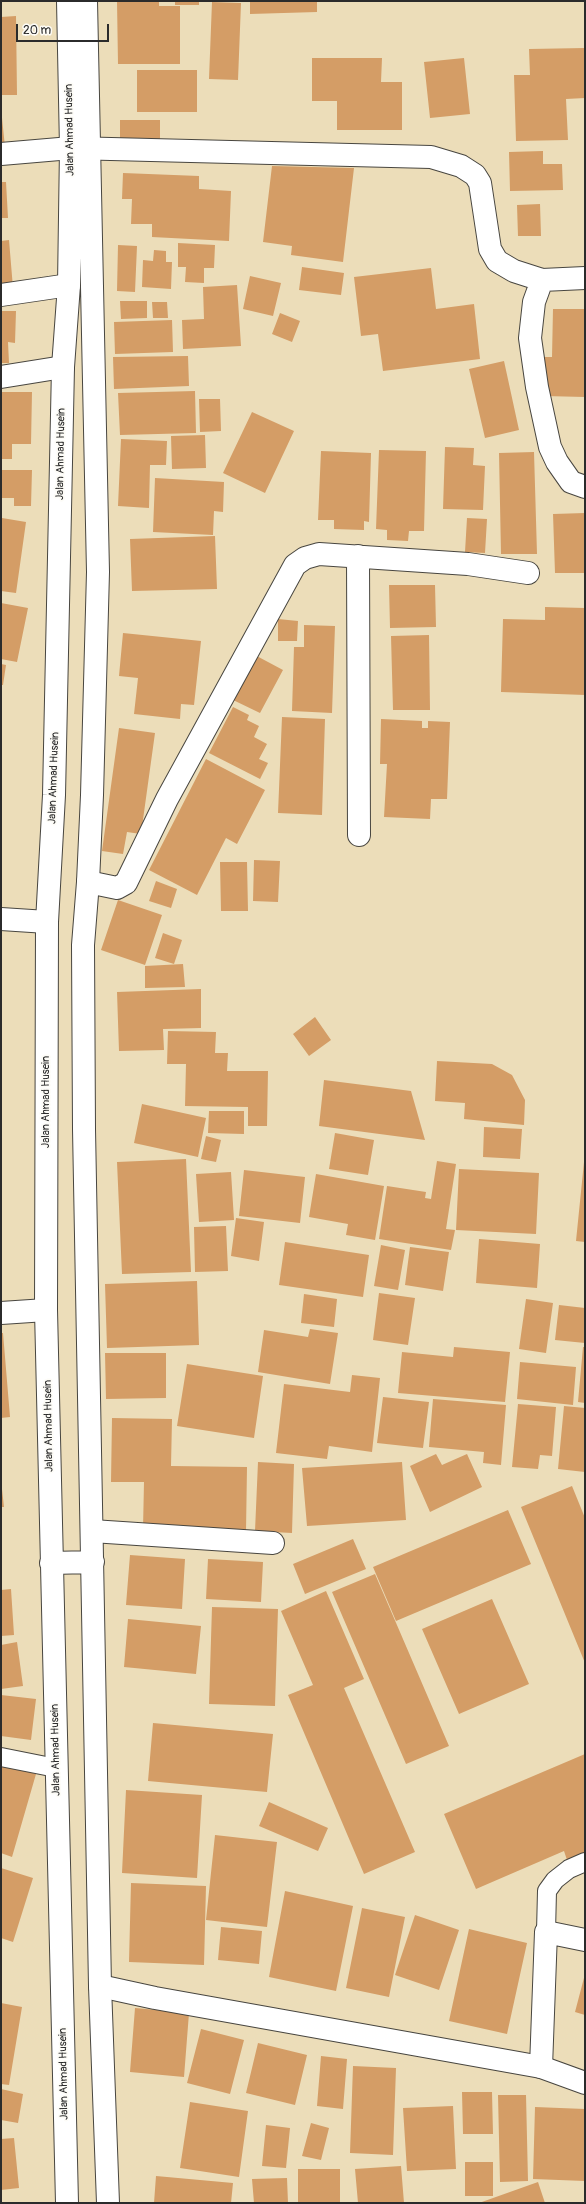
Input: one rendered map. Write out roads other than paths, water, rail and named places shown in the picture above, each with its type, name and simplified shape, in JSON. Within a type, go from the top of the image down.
[{"type":"main road","name":"Jalan Ahmad Husein","points":[[68,1],[80,148],[98,572],[88,882],[83,953],[100,1986],[108,2203]]},
{"type":"main road","name":"Jalan Ahmad Husein","points":[[66,2203],[46,1310],[47,922],[54,795],[64,367],[80,148],[86,1]]},
{"type":"main road","points":[[1,154],[80,148],[431,157],[461,166],[475,175],[483,192],[490,249],[497,261],[514,272],[542,280],[585,278]]},
{"type":"main road","points":[[542,280],[534,302],[530,338],[537,387],[550,447],[556,462],[571,482],[585,487]]},
{"type":"main road","points":[[1,295],[69,285]]},
{"type":"main road","points":[[1,377],[64,367]]},
{"type":"main road","points":[[88,882],[117,888],[126,883],[167,799],[295,565],[306,558],[319,554],[468,564],[528,573]]},
{"type":"main road","points":[[358,556],[359,835]]},
{"type":"main road","points":[[1,919],[47,922]]},
{"type":"main road","points":[[1,1313],[46,1310]]},
{"type":"main road","points":[[92,1531],[273,1543]]},
{"type":"main road","points":[[51,1563],[93,1562]]},
{"type":"main road","points":[[541,2067],[546,1932],[585,1940]]},
{"type":"main road","points":[[100,1986],[155,1998],[541,2067],[585,2083]]},
{"type":"lane","points":[[1,1757],[56,1768]]},
{"type":"lane","points":[[546,1932],[547,1891],[555,1880],[569,1869],[585,1862]]}]
